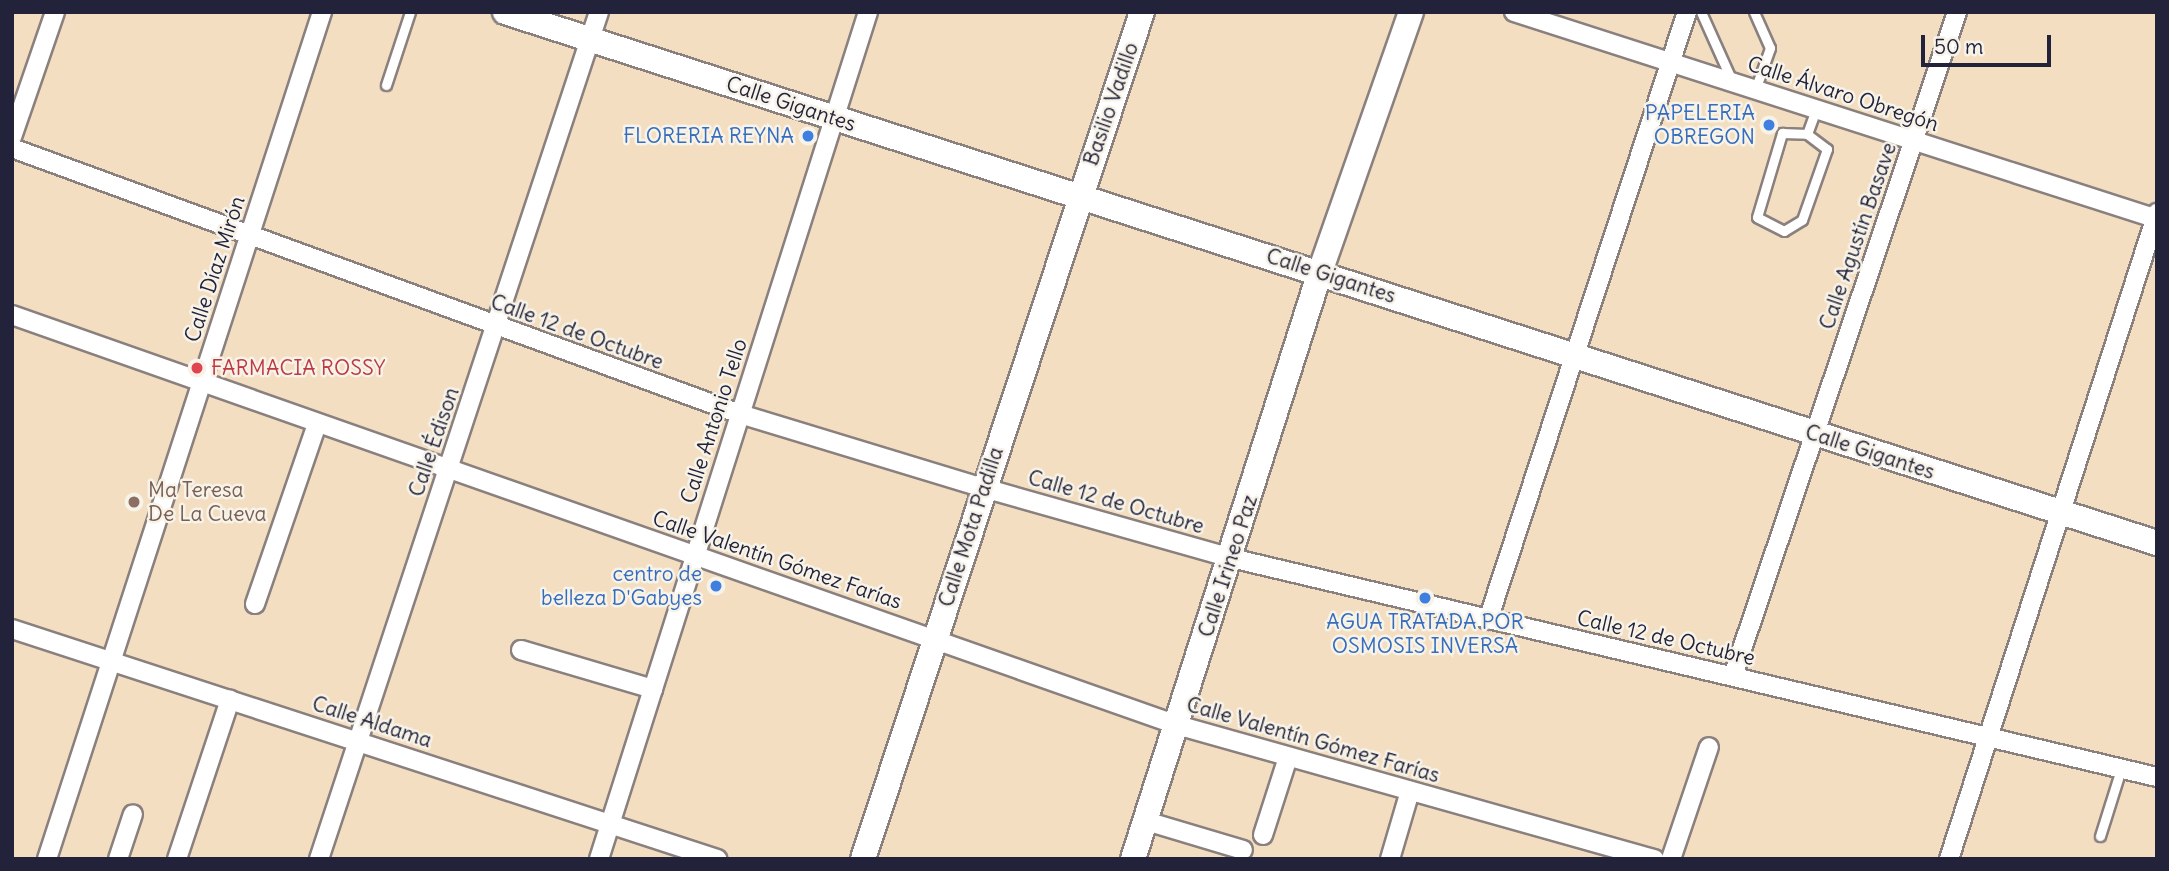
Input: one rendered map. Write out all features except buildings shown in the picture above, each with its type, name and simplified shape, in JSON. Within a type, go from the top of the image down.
[{"type":"street","points":[[12,137],[55,12]]},
{"type":"street","name":"Calle Díaz Mirón","points":[[51,858],[111,662],[322,12]]},
{"type":"street","name":"Calle Gigantes","points":[[505,12],[2157,543]]},
{"type":"street","name":"Calle Édison","points":[[319,859],[599,12]]},
{"type":"street","name":"Calle Antonio Tello","points":[[599,859],[868,12]]},
{"type":"street","name":"Basilio Vadillo","points":[[1080,196],[1142,12]]},
{"type":"street","name":"Calle Irineo Paz","points":[[1133,859],[1320,272],[1411,12]]},
{"type":"street","name":"Calle Álvaro Obregón","points":[[1514,12],[2156,217]]},
{"type":"street","points":[[1488,620],[1572,356],[1687,12]]},
{"type":"street","name":"Calle Agustín Basave","points":[[1733,677],[1813,434],[1958,12]]},
{"type":"street","name":"Calle 12 de Octubre","points":[[12,148],[249,237],[740,414],[984,488],[1231,558],[2157,777]]},
{"type":"street","name":"Calle Mota Padilla","points":[[863,859],[1080,196]]},
{"type":"street","points":[[1949,859],[2156,217]]},
{"type":"street","name":"Calle Valentín Gómez Farías","points":[[12,315],[1177,725],[1656,859]]},
{"type":"street","points":[[255,604],[317,424]]},
{"type":"street","name":"Calle Aldama","points":[[12,629],[717,859]]},
{"type":"street","points":[[521,650],[653,689]]},
{"type":"street","points":[[177,859],[229,700]]},
{"type":"street","points":[[1671,859],[1709,747]]},
{"type":"street","points":[[1264,835],[1288,757]]},
{"type":"street","points":[[1390,859],[1410,791]]},
{"type":"street","points":[[118,859],[133,814]]},
{"type":"street","points":[[1146,821],[1243,850]]},
{"type":"lane","points":[[386,85],[410,12]]},
{"type":"lane","points":[[1701,12],[1732,82]]},
{"type":"lane","points":[[1754,12],[1770,48],[1755,90]]},
{"type":"lane","points":[[1807,134],[1816,109]]},
{"type":"lane","points":[[1782,133],[1807,134],[1827,149],[1802,220],[1784,231],[1762,225],[1757,209],[1782,133]]},
{"type":"lane","points":[[2101,836],[2121,769]]},
{"type":"place","name":"PAPELERIA OBREGON","points":[[1769,125]]},
{"type":"place","name":"FLORERIA REYNA","points":[[808,136]]},
{"type":"place","name":"FARMACIA ROSSY","points":[[197,368]]},
{"type":"place","name":"Ma Teresa De La Cueva","points":[[134,502]]},
{"type":"place","name":"centro de belleza D'Gabyes","points":[[716,586]]},
{"type":"place","name":"AGUA TRATADA POR OSMOSIS INVERSA","points":[[1425,598]]}]
